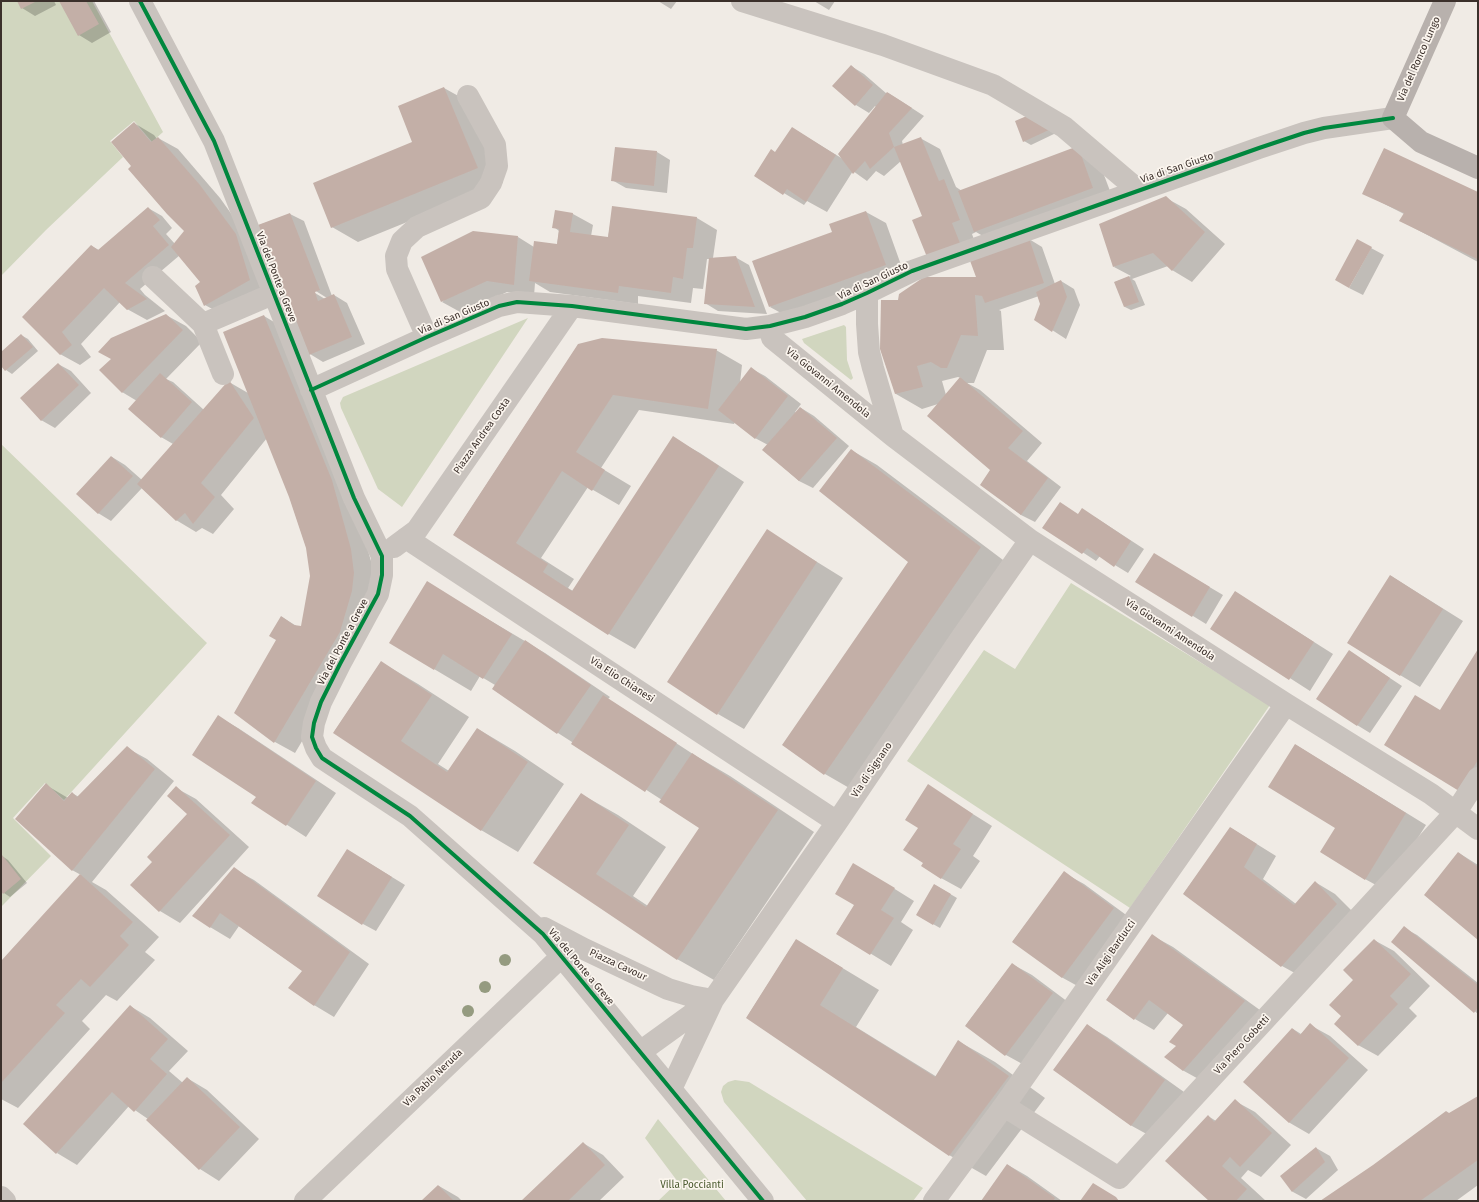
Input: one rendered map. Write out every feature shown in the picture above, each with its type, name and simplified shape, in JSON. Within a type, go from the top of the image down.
[{"type":"main road","name":"Via del Ronco Lungo","points":[[1393,118],[1445,1]]},
{"type":"main road","points":[[1393,118],[1421,142],[1478,168]]},
{"type":"street","name":"Via del Ponte a Greve","points":[[140,1],[214,141],[354,498],[382,556],[382,575],[378,594],[340,664],[318,709],[312,737],[316,748],[322,758],[410,816],[528,919],[562,956],[761,1200]]},
{"type":"street","points":[[742,1],[884,45],[993,85],[1064,126],[1138,190]]},
{"type":"street","points":[[427,337],[397,269],[396,256],[402,241],[417,227],[480,198],[491,183],[497,166],[495,145],[468,96]]},
{"type":"street","name":"Via di San Giusto","points":[[311,390],[499,306],[517,302],[572,306],[746,329],[770,326],[842,304],[867,294],[912,271],[1138,190],[1304,133],[1330,127],[1393,118]]},
{"type":"street","points":[[153,277],[203,324],[223,374]]},
{"type":"street","name":"Via del Ponte a Greve","points":[[203,324],[273,294]]},
{"type":"street","name":"Via Giovanni Amendola","points":[[867,294],[869,352],[893,436]]},
{"type":"street","name":"Piazza Andrea Costa","points":[[382,556],[417,530],[572,306]]},
{"type":"street","name":"Via Giovanni Amendola","points":[[770,326],[772,338],[893,436],[1030,540],[1286,704],[1430,794],[1478,829]]},
{"type":"street","name":"Via Elio Chianesi","points":[[406,538],[837,822]]},
{"type":"street","name":"Via di Signano","points":[[713,1000],[1030,540]]},
{"type":"street","name":"Via Aligi Barducci","points":[[934,1201],[1004,1106],[1286,704]]},
{"type":"street","points":[[1456,812],[1478,778]]},
{"type":"street","name":"Via Piero Gobetti","points":[[1004,1106],[1119,1178],[1456,812]]},
{"type":"street","name":"Piazza Cavour","points":[[528,919],[584,949],[668,989],[691,996],[713,1000]]},
{"type":"street","name":"Via Pablo Neruda","points":[[305,1201],[562,956]]},
{"type":"street","points":[[640,1052],[713,1000]]},
{"type":"street","points":[[671,1089],[713,1000]]},
{"type":"street","points":[[1,1197],[5,1201]]},
{"type":"green space","points":[[1,1],[92,1],[163,132],[152,142],[134,121],[110,141],[123,157],[46,230],[1,276]]},
{"type":"green space","points":[[528,318],[402,507],[378,489],[341,408],[340,403],[343,397]]},
{"type":"green space","points":[[844,325],[846,327],[847,360],[853,378],[851,380],[804,343],[802,339]]},
{"type":"green space","points":[[1,444],[207,643],[64,800],[45,783],[13,818],[51,856],[1,907]]},
{"type":"green space","points":[[1071,583],[1270,705],[1130,908],[907,761],[984,650],[1015,669]]},
{"type":"green space","points":[[735,1080],[749,1082],[923,1188],[913,1201],[807,1201],[724,1102],[721,1092],[723,1086],[728,1082]]},
{"type":"green space","name":"Villa Poccianti","points":[[658,1119],[726,1201],[658,1201],[678,1182],[645,1138]]},
{"type":"building","points":[[17,1],[37,1],[21,9]]},
{"type":"building","points":[[59,1],[86,1],[99,24],[78,36]]},
{"type":"building","points":[[851,65],[873,85],[855,106],[832,86]]},
{"type":"building","points":[[444,87],[478,168],[331,228],[313,183],[412,142],[398,106]]},
{"type":"building","points":[[887,92],[912,108],[889,133],[894,147],[870,169],[865,161],[853,174],[838,154]]},
{"type":"building","points":[[1029,115],[1051,129],[1023,142],[1015,121]]},
{"type":"building","points":[[134,122],[151,142],[158,137],[200,185],[236,234],[250,280],[204,306],[195,286],[200,282],[171,247],[184,231],[167,214],[128,169],[131,166],[111,142]]},
{"type":"building","points":[[792,127],[836,155],[806,202],[787,189],[783,195],[754,176],[771,149],[775,152]]},
{"type":"building","points":[[921,137],[939,181],[944,179],[960,220],[952,223],[960,243],[927,257],[912,220],[922,216],[894,147]]},
{"type":"building","points":[[1078,146],[1093,188],[974,232],[958,191]]},
{"type":"building","points":[[615,147],[657,151],[654,186],[611,181]]},
{"type":"building","points":[[1384,148],[1478,192],[1477,259],[1399,221],[1404,213],[1362,194]]},
{"type":"building","points":[[1166,196],[1205,232],[1172,271],[1153,253],[1113,267],[1099,224]]},
{"type":"building","points":[[612,206],[697,217],[693,248],[687,248],[683,279],[673,277],[671,293],[619,286],[618,293],[529,281],[534,241],[557,244],[559,229],[552,228],[555,210],[573,213],[570,232],[608,237]]},
{"type":"building","points":[[148,207],[160,220],[153,226],[169,245],[125,283],[147,299],[127,310],[104,288],[62,332],[72,345],[60,355],[22,317],[91,245],[98,250]]},
{"type":"building","points":[[866,211],[886,265],[769,307],[752,261],[832,232],[829,224]]},
{"type":"building","points":[[290,213],[320,290],[315,292],[318,301],[334,294],[352,337],[309,355],[258,225]]},
{"type":"building","points":[[473,231],[518,236],[514,285],[487,281],[441,302],[421,257]]},
{"type":"building","points":[[1029,238],[1044,283],[985,303],[982,296],[975,295],[978,336],[961,335],[947,368],[941,368],[931,362],[917,366],[923,387],[895,394],[880,349],[881,300],[898,300],[899,294],[924,277],[976,277],[969,258]]},
{"type":"building","points":[[1357,239],[1372,247],[1349,288],[1335,280]]},
{"type":"building","points":[[736,256],[755,307],[704,304],[709,258]]},
{"type":"building","points":[[1129,276],[1139,302],[1124,307],[1114,282]]},
{"type":"building","points":[[1061,280],[1067,297],[1052,332],[1034,320],[1040,304],[1036,292]]},
{"type":"building","points":[[166,314],[183,330],[122,393],[99,370],[111,359],[98,352],[111,338]]},
{"type":"building","points":[[264,315],[332,480],[351,549],[354,573],[352,591],[340,632],[274,743],[234,713],[276,640],[269,636],[281,616],[294,625],[301,626],[310,576],[306,548],[289,497],[223,332]]},
{"type":"building","points":[[21,334],[33,347],[5,371],[1,366],[1,352]]},
{"type":"building","points":[[602,338],[717,349],[708,409],[613,395],[576,452],[605,470],[592,491],[562,471],[516,543],[548,564],[543,572],[572,591],[673,436],[719,466],[608,635],[453,535],[578,344]]},
{"type":"building","points":[[58,363],[79,385],[41,421],[20,398]]},
{"type":"building","points":[[751,367],[788,396],[755,439],[718,410]]},
{"type":"building","points":[[160,373],[192,402],[161,438],[128,409]]},
{"type":"building","points":[[960,377],[1023,431],[1008,448],[1048,478],[1021,515],[980,485],[990,470],[927,416]]},
{"type":"building","points":[[229,380],[254,418],[201,483],[215,497],[193,524],[185,513],[176,521],[137,484]]},
{"type":"building","points":[[800,407],[837,438],[799,481],[762,450]]},
{"type":"building","points":[[851,449],[981,547],[824,775],[782,745],[908,562],[819,491]]},
{"type":"building","points":[[111,456],[133,476],[98,514],[76,494]]},
{"type":"building","points":[[1060,502],[1078,514],[1082,508],[1131,541],[1114,567],[1087,548],[1082,554],[1042,528]]},
{"type":"building","points":[[767,529],[817,562],[717,715],[667,682]]},
{"type":"building","points":[[1154,553],[1210,587],[1192,617],[1135,582]]},
{"type":"building","points":[[1390,575],[1443,609],[1400,676],[1347,643]]},
{"type":"building","points":[[427,581],[512,634],[483,679],[443,654],[434,670],[389,643]]},
{"type":"building","points":[[1235,591],[1314,642],[1289,680],[1210,629]]},
{"type":"building","points":[[525,640],[591,685],[557,734],[492,689]]},
{"type":"building","points":[[1478,649],[1478,760],[1459,791],[1384,745],[1415,695],[1440,710]]},
{"type":"building","points":[[1349,650],[1390,678],[1357,726],[1316,699]]},
{"type":"building","points":[[381,661],[432,695],[401,741],[447,772],[477,728],[528,762],[481,831],[333,733]]},
{"type":"building","points":[[603,695],[677,743],[645,792],[571,744]]},
{"type":"building","points":[[218,715],[316,781],[286,826],[251,803],[256,797],[192,755]]},
{"type":"building","points":[[1295,744],[1406,813],[1365,880],[1320,852],[1335,828],[1268,787]]},
{"type":"building","points":[[127,746],[155,769],[72,871],[15,819],[46,783],[64,801],[72,792],[77,797]]},
{"type":"building","points":[[692,753],[778,810],[677,960],[533,863],[581,793],[629,825],[596,874],[646,907],[699,828],[659,802]]},
{"type":"building","points":[[928,784],[973,814],[953,844],[961,849],[941,879],[921,866],[923,863],[903,850],[918,828],[905,820]]},
{"type":"building","points":[[176,786],[230,835],[159,912],[130,885],[152,862],[147,857],[187,814],[167,796]]},
{"type":"building","points":[[1230,827],[1257,844],[1244,867],[1294,905],[1315,881],[1337,904],[1281,967],[1183,894]]},
{"type":"building","points":[[347,849],[392,877],[362,925],[317,896]]},
{"type":"building","points":[[1458,852],[1478,867],[1478,940],[1424,895]]},
{"type":"building","points":[[2,855],[21,879],[3,894],[1,891]]},
{"type":"building","points":[[853,863],[895,888],[881,910],[894,918],[870,955],[836,934],[854,905],[835,894]]},
{"type":"building","points":[[234,867],[350,952],[314,1006],[288,988],[302,971],[220,913],[210,928],[192,916]]},
{"type":"building","points":[[1064,871],[1114,908],[1062,978],[1012,942]]},
{"type":"building","points":[[80,874],[133,922],[120,936],[129,945],[90,987],[81,979],[56,1005],[65,1013],[1,1083],[1,961]]},
{"type":"building","points":[[934,884],[951,894],[933,925],[916,915]]},
{"type":"building","points":[[1404,926],[1478,985],[1478,1007],[1474,1013],[1391,942]]},
{"type":"building","points":[[1152,934],[1245,1001],[1183,1071],[1164,1057],[1176,1046],[1169,1042],[1183,1025],[1149,1000],[1134,1020],[1106,1000]]},
{"type":"building","points":[[796,939],[843,968],[820,1005],[935,1077],[958,1040],[1009,1076],[949,1156],[746,1018]]},
{"type":"building","points":[[1374,939],[1411,974],[1390,996],[1398,1004],[1358,1046],[1334,1024],[1341,1016],[1329,1005],[1353,980],[1343,970]]},
{"type":"building","points":[[1012,963],[1053,993],[1005,1056],[965,1026]]},
{"type":"building","points":[[130,1005],[168,1039],[150,1059],[167,1074],[134,1112],[112,1092],[56,1154],[23,1124]]},
{"type":"building","points":[[1310,1023],[1349,1058],[1289,1123],[1243,1082],[1292,1028],[1300,1035]]},
{"type":"building","points":[[1087,1024],[1165,1080],[1131,1126],[1053,1070]]},
{"type":"building","points":[[187,1077],[240,1127],[199,1170],[146,1120]]},
{"type":"building","points":[[1478,1096],[1478,1160],[1420,1201],[1320,1201],[1373,1165],[1446,1111],[1449,1113]]},
{"type":"building","points":[[1235,1099],[1272,1133],[1240,1167],[1230,1157],[1222,1166],[1247,1189],[1236,1201],[1209,1201],[1165,1161],[1208,1115],[1214,1122]]},
{"type":"building","points":[[583,1142],[605,1165],[568,1201],[521,1201]]},
{"type":"building","points":[[1316,1147],[1325,1162],[1292,1192],[1280,1176]]},
{"type":"building","points":[[1007,1164],[1055,1198],[1053,1201],[981,1201]]},
{"type":"building","points":[[1093,1183],[1116,1197],[1119,1201],[1080,1201]]},
{"type":"building","points":[[438,1185],[454,1201],[421,1201]]},
{"type":"cycle path","points":[[140,1],[214,141],[354,498],[382,556],[382,575],[378,594],[321,702],[314,723],[312,737],[316,748],[322,758],[410,816],[543,934],[763,1201]]},
{"type":"cycle path","points":[[311,390],[499,306],[517,302],[572,306],[746,329],[770,326],[805,317],[842,304],[912,271],[1259,148],[1324,128],[1393,118]]}]
